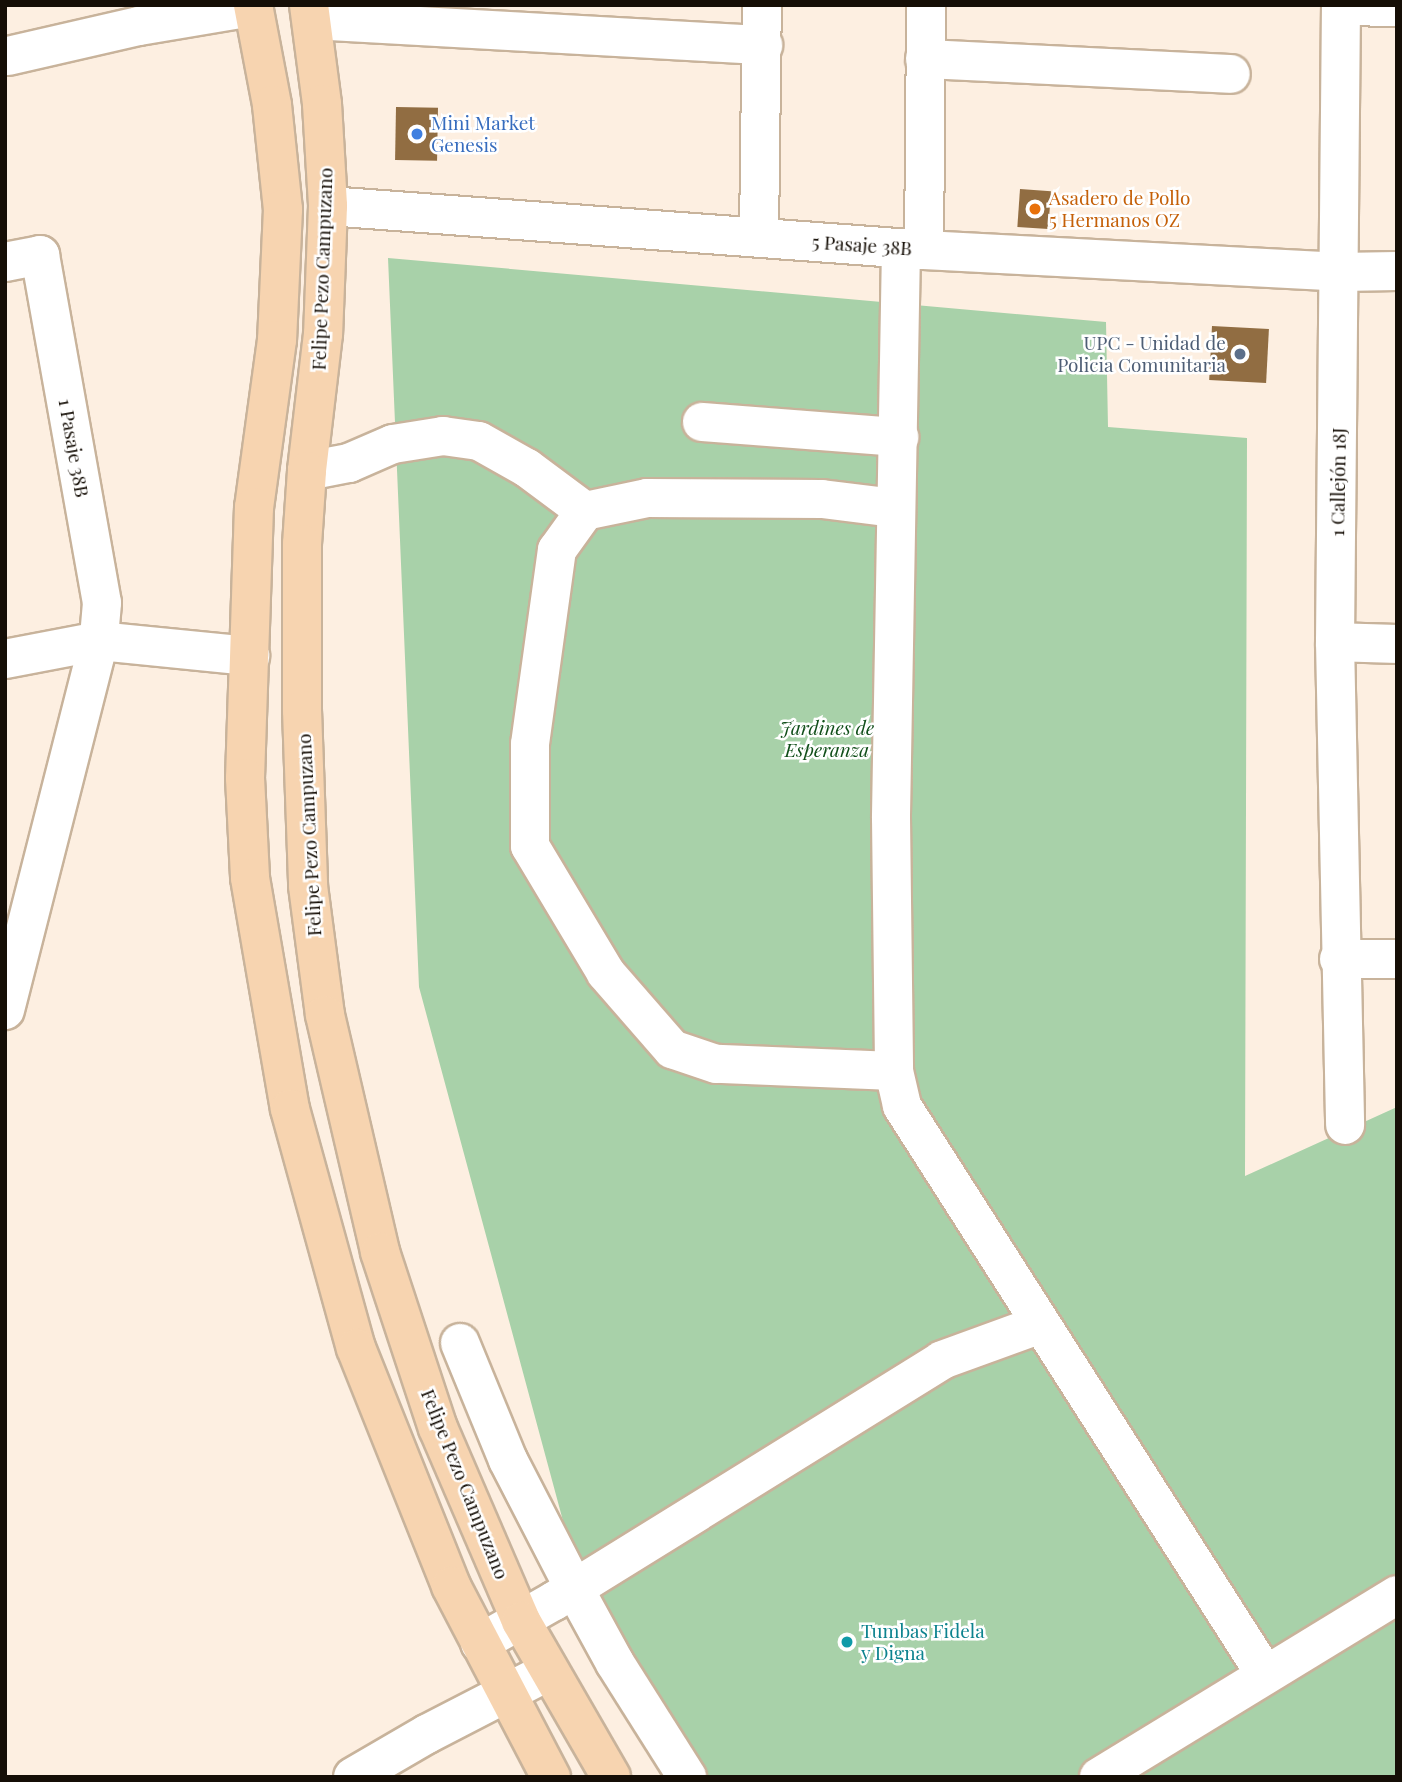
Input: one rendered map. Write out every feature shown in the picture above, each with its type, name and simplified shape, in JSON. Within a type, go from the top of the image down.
[{"type":"main road","points":[[253,6],[272,105],[284,209],[277,340],[254,508],[245,778],[250,878],[290,1110],[356,1348],[417,1506],[480,1643],[551,1777]]},
{"type":"main road","name":"Felipe Pezo Campuzano","points":[[311,13],[323,104],[328,206],[323,334],[307,471],[302,544],[302,710],[308,886],[325,1015],[380,1252],[438,1428],[521,1621],[611,1777]]},
{"type":"street","points":[[759,237],[762,5]]},
{"type":"street","points":[[926,5],[925,59],[895,508],[891,818],[894,1071],[902,1106],[1265,1674]]},
{"type":"street","points":[[8,56],[139,26],[253,6]]},
{"type":"street","points":[[1341,6],[1397,7]]},
{"type":"street","name":"1 Callejón 18J","points":[[1341,6],[1341,272],[1335,642],[1339,959],[1345,1125]]},
{"type":"street","points":[[311,13],[763,45]]},
{"type":"street","points":[[925,59],[1231,74]]},
{"type":"street","name":"5 Pasaje 38B","points":[[328,206],[913,249],[1341,272],[1397,271]]},
{"type":"street","name":"1 Pasaje 38B","points":[[5,1010],[99,641],[102,603],[23,259]]},
{"type":"street","points":[[702,422],[899,437]]},
{"type":"street","points":[[307,471],[349,463],[393,444],[443,436],[479,441],[527,468],[585,511]]},
{"type":"street","points":[[894,1071],[716,1064],[672,1049],[606,973],[530,846],[530,744],[557,550],[585,511],[647,498],[822,499],[895,508]]},
{"type":"street","points":[[5,659],[99,641],[250,656]]},
{"type":"street","points":[[1335,642],[1397,643]]},
{"type":"street","points":[[1339,959],[1397,959]]},
{"type":"street","points":[[480,1643],[521,1621],[942,1360],[1041,1324]]},
{"type":"street","points":[[460,1343],[508,1460],[574,1588],[615,1663],[687,1777]]},
{"type":"street","points":[[1099,1777],[1397,1595]]},
{"type":"street","points":[[354,1777],[427,1734],[548,1671]]},
{"type":"green space","name":"Jardines de Esperanza","points":[[388,258],[1106,322],[1108,427],[1247,438],[1245,1176],[1397,1107],[1397,1777],[667,1777],[607,1684],[419,987]]},
{"type":"building","name":"Mini Market Genesis","points":[[396,107],[438,108],[437,161],[395,160]]},
{"type":"building","name":"Asadero de Pollo 5 Hermanos OZ","points":[[1020,189],[1051,191],[1048,229],[1017,227]]},
{"type":"building","name":"UPC - Unidad de Policia Comunitaria","points":[[1212,326],[1269,329],[1266,383],[1209,380]]},
{"type":"place","name":"Mini Market Genesis","points":[[417,134]]},
{"type":"place","name":"Asadero de Pollo 5 Hermanos OZ","points":[[1035,209]]},
{"type":"place","name":"UPC - Unidad de Policia Comunitaria","points":[[1240,354]]},
{"type":"place","name":"Tumbas Fidela y Digna","points":[[847,1642]]}]
